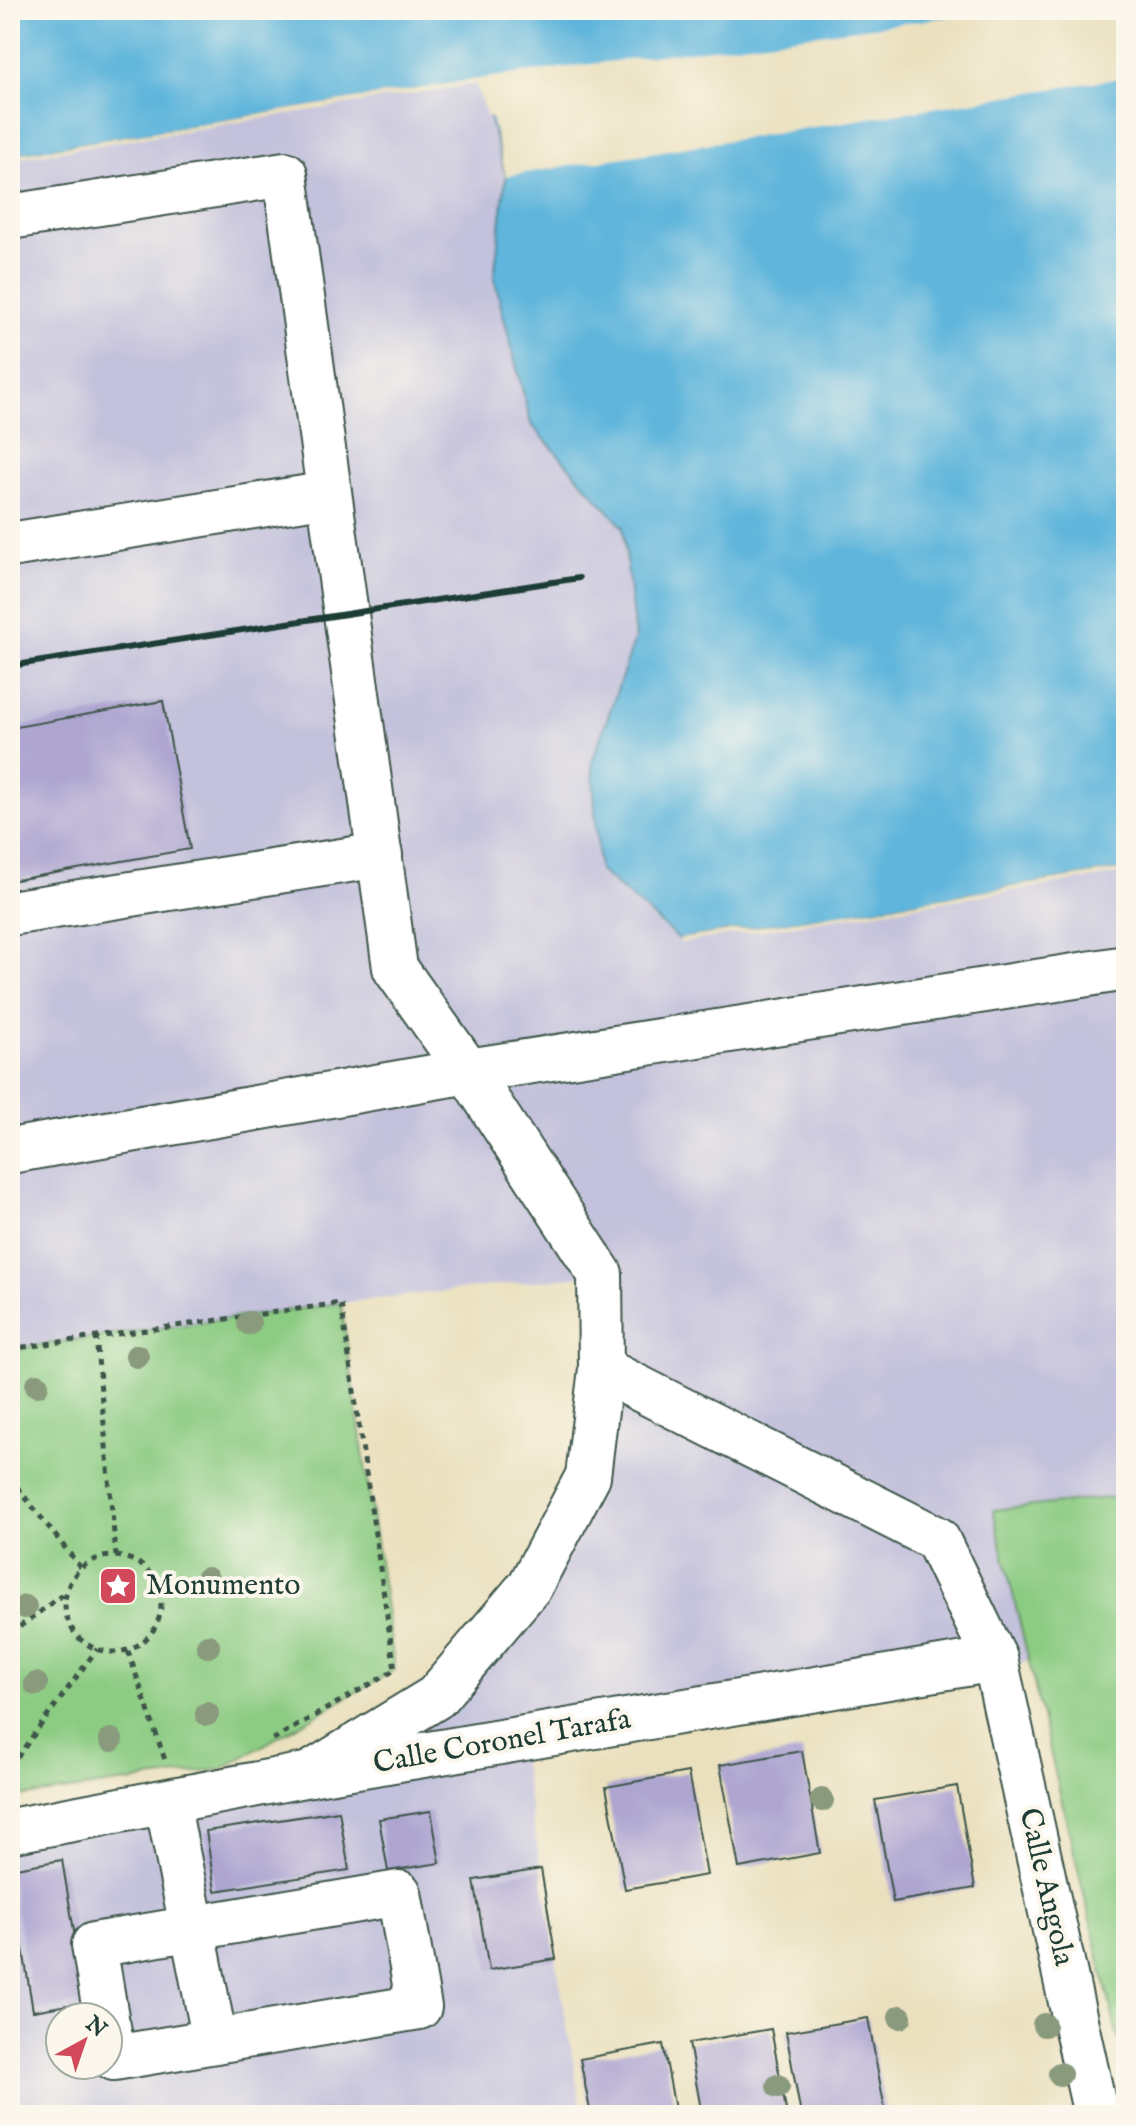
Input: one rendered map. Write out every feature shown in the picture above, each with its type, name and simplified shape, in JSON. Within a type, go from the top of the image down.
[{"type":"street","points":[[10,217],[285,174],[395,968],[468,1071],[600,1274],[601,1369],[588,1476],[530,1586],[436,1697],[310,1774]]},
{"type":"street","points":[[10,545],[329,494]]},
{"type":"street","points":[[10,913],[380,855]]},
{"type":"street","points":[[10,1151],[468,1071],[1126,968]]},
{"type":"street","name":"Calle Angola","points":[[601,1369],[937,1539],[995,1659],[1096,2115]]},
{"type":"street","name":"Calle Coronel Tarafa","points":[[10,1831],[168,1789],[310,1774],[995,1659]]},
{"type":"street","points":[[168,1789],[215,2041]]},
{"type":"street","points":[[103,2001],[94,1945],[399,1893],[419,2007],[124,2056]]},
{"type":"path","points":[[10,1349],[341,1303],[395,1670]]},
{"type":"path","points":[[96,1336],[116,1556]]},
{"type":"path","points":[[10,1478],[81,1568]]},
{"type":"path","points":[[10,1634],[67,1591],[81,1568],[104,1557],[133,1560],[147,1569],[157,1583],[161,1615],[154,1631],[128,1651],[97,1649],[84,1643],[68,1620],[67,1591]]},
{"type":"path","points":[[10,1767],[97,1649]]},
{"type":"path","points":[[128,1651],[168,1789]]},
{"type":"shaded area","points":[[478,79],[506,176],[494,278],[531,424],[623,526],[635,639],[592,762],[679,939],[1126,869],[1126,1496],[993,1511],[1029,1661],[519,1739],[582,2115],[10,2115],[10,1831],[200,1796],[436,1697],[588,1476],[600,1274],[341,1303],[10,1349],[10,155]]},
{"type":"green space","points":[[341,1303],[395,1670],[222,1769],[10,1798],[10,1349]]},
{"type":"green space","points":[[1126,1496],[1126,2072],[993,1510]]},
{"type":"water","points":[[10,10],[1126,10],[1126,869],[679,939],[599,870],[592,762],[635,639],[623,527],[531,424],[494,278],[506,176],[478,80],[10,155]]},
{"type":"pier","points":[[1001,10],[1126,10],[1126,77],[506,176],[491,117],[487,117],[475,84],[10,159],[10,155],[478,79]]},
{"type":"pier","points":[[1126,869],[1126,873],[680,943],[679,939]]},
{"type":"building","points":[[163,701],[190,849],[10,881],[10,728]]},
{"type":"building","points":[[802,1751],[820,1853],[739,1868],[720,1765]]},
{"type":"building","points":[[688,1772],[707,1875],[625,1889],[606,1787]]},
{"type":"building","points":[[957,1786],[975,1888],[893,1902],[875,1800]]},
{"type":"building","points":[[339,1811],[349,1870],[215,1891],[206,1831]]},
{"type":"building","points":[[431,1811],[440,1863],[388,1871],[379,1819]]},
{"type":"building","points":[[62,1860],[86,2001],[44,2001],[44,2009],[33,2011],[10,1869]]},
{"type":"building","points":[[541,1869],[556,1959],[489,1970],[474,1880]]},
{"type":"building","points":[[868,2018],[886,2115],[801,2115],[786,2032]]},
{"type":"building","points":[[771,2029],[787,2115],[702,2115],[689,2043]]},
{"type":"building","points":[[663,2044],[676,2115],[591,2115],[580,2059]]},
{"type":"railway","points":[[10,666],[579,578]]},
{"type":"place","name":"Monumento","points":[[118,1586]]}]
